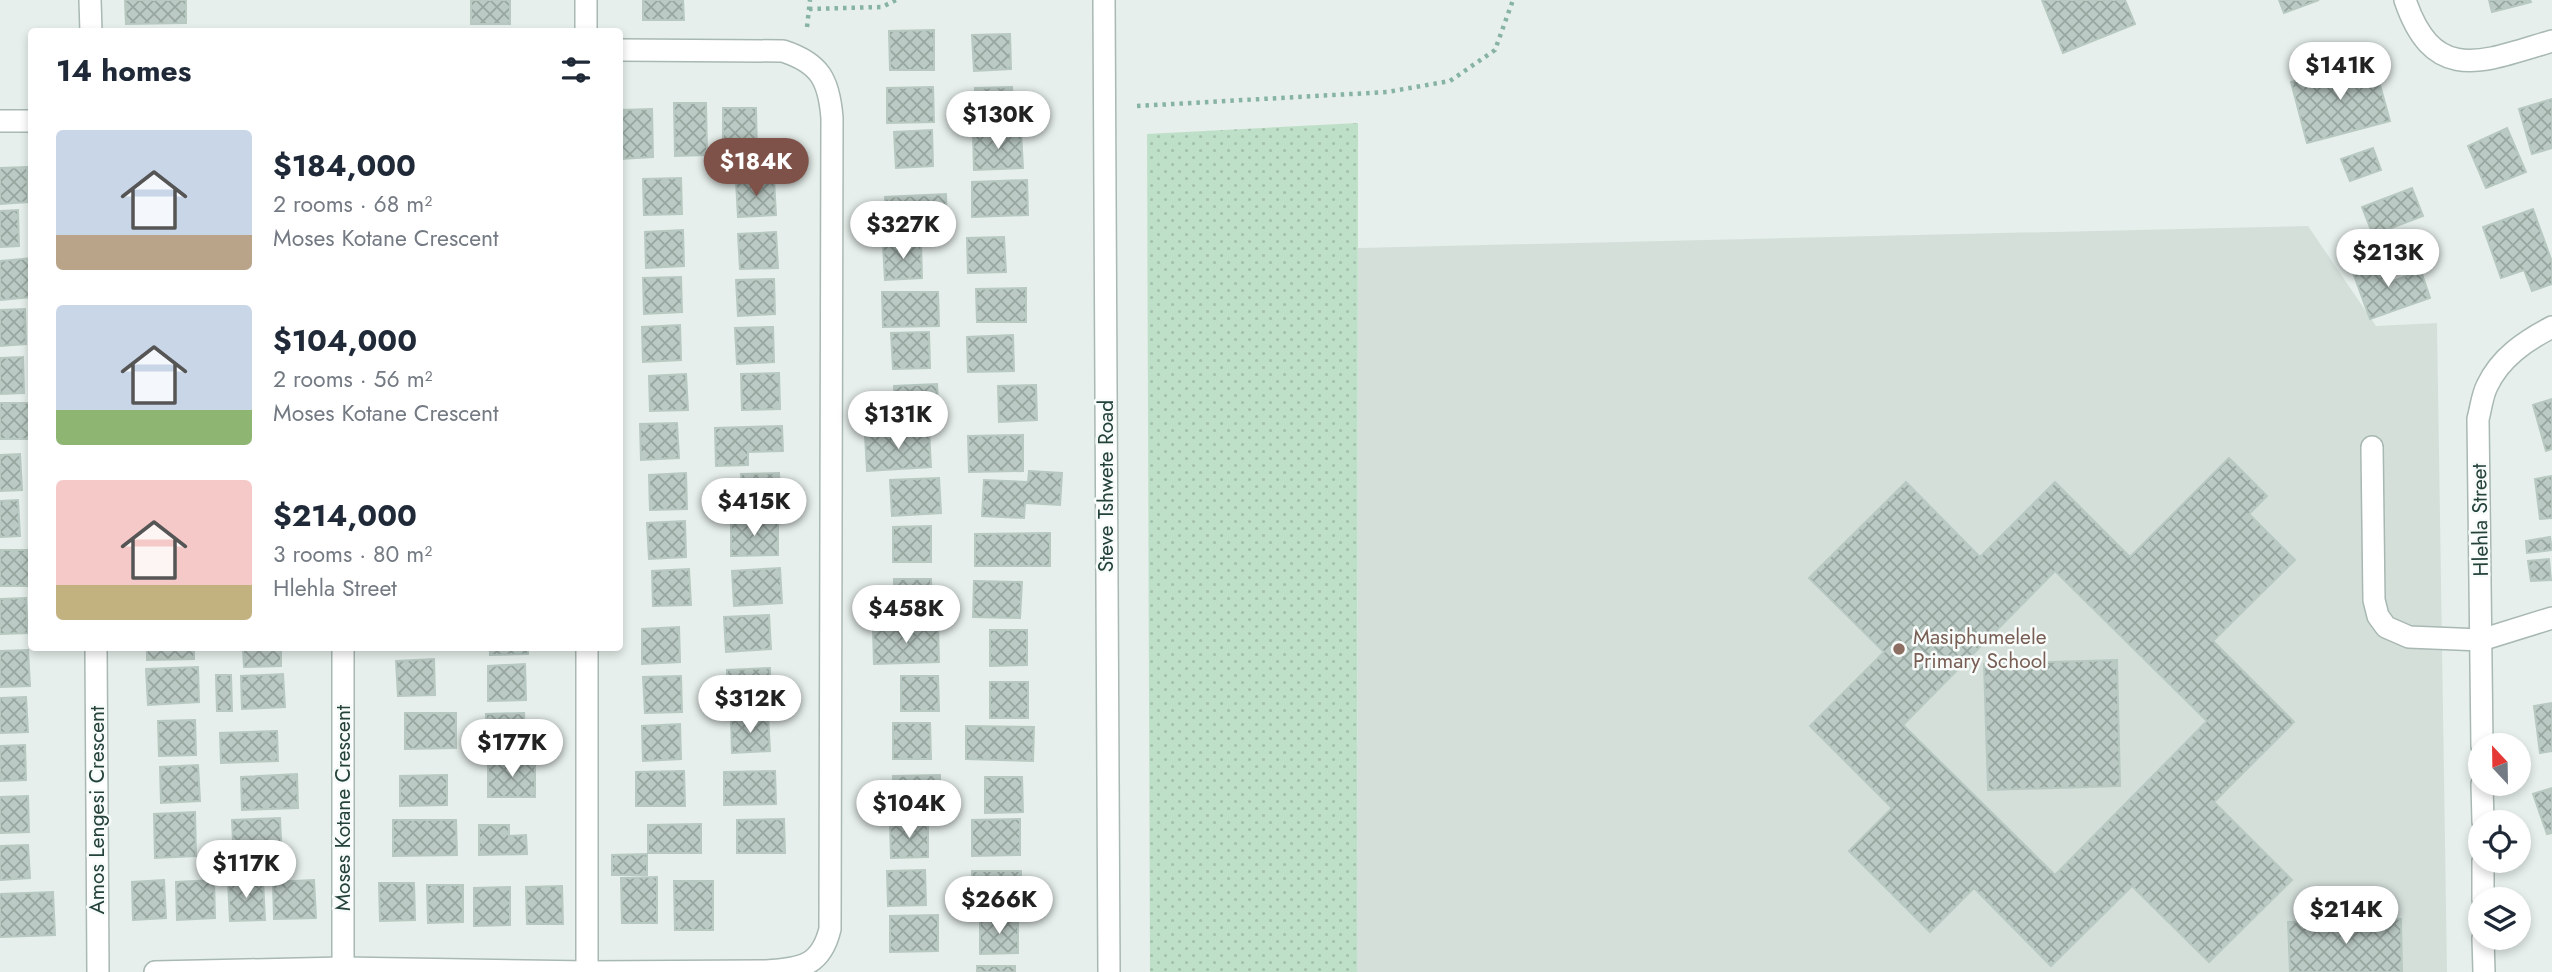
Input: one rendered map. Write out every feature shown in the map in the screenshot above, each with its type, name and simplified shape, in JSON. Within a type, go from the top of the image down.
[{"type":"street","points":[[90,0],[91,28]]},
{"type":"street","points":[[586,0],[586,28]]},
{"type":"street","name":"Steve Tshwete Road","points":[[1104,0],[1109,972]]},
{"type":"street","points":[[2405,0],[2424,39],[2442,55],[2460,61],[2492,58],[2552,41]]},
{"type":"street","points":[[155,972],[344,968],[587,972],[794,969],[808,964],[819,955],[826,944],[830,929],[830,94],[826,82],[817,70],[802,57],[783,51],[623,50]]},
{"type":"street","points":[[0,121],[28,121]]},
{"type":"street","name":"Hlehla Street","points":[[2482,733],[2479,419],[2486,387],[2502,362],[2526,340],[2552,327]]},
{"type":"street","points":[[2372,447],[2374,600],[2378,616],[2386,627],[2409,637],[2481,640],[2552,618]]},
{"type":"street","name":"Amos Lengesi Crescent","points":[[96,651],[98,972]]},
{"type":"street","name":"Moses Kotane Crescent","points":[[343,651],[344,968]]},
{"type":"street","points":[[587,651],[587,972]]},
{"type":"street","points":[[2483,950],[2484,972]]},
{"type":"path","points":[[809,9],[882,7],[896,0]]},
{"type":"path","points":[[1104,108],[1387,92],[1450,81],[1495,51],[1513,0]]},
{"type":"shaded area","name":"Masiphumelele Primary School","points":[[2308,226],[2376,326],[2437,323],[2447,972],[1357,972],[1358,248]]},
{"type":"green space","points":[[1358,123],[1357,972],[1150,972],[1147,134]]},
{"type":"building","points":[[125,0],[186,0],[186,23],[126,24]]},
{"type":"building","points":[[471,0],[510,0],[510,24],[471,24]]},
{"type":"building","points":[[643,0],[683,0],[684,20],[643,20]]},
{"type":"building","points":[[2042,0],[2125,0],[2135,24],[2063,53]]},
{"type":"building","points":[[2279,0],[2319,0],[2284,13]]},
{"type":"building","points":[[2489,0],[2530,0],[2531,2],[2492,12]]},
{"type":"building","points":[[934,30],[934,70],[890,70],[889,31]]},
{"type":"building","points":[[1010,34],[1011,69],[974,71],[972,35]]},
{"type":"building","points":[[2373,60],[2390,121],[2307,143],[2291,82]]},
{"type":"building","points":[[933,87],[934,122],[887,123],[887,88]]},
{"type":"building","points":[[1012,87],[1014,122],[976,124],[975,88]]},
{"type":"building","points":[[2552,99],[2552,148],[2532,154],[2519,109]]},
{"type":"building","points":[[674,103],[706,103],[707,155],[675,156]]},
{"type":"building","points":[[723,108],[756,108],[757,157],[723,158]]},
{"type":"building","points":[[652,109],[653,157],[623,159],[623,110]]},
{"type":"building","points":[[2507,128],[2526,172],[2486,188],[2468,146]]},
{"type":"building","points":[[932,130],[933,166],[896,168],[894,132]]},
{"type":"building","points":[[1021,132],[1023,168],[974,170],[973,133]]},
{"type":"building","points":[[2373,148],[2381,170],[2350,181],[2341,159]]},
{"type":"building","points":[[27,167],[28,202],[0,204],[0,168]]},
{"type":"building","points":[[681,178],[682,214],[644,215],[643,179]]},
{"type":"building","points":[[774,180],[776,215],[738,217],[736,181]]},
{"type":"building","points":[[1027,180],[1028,215],[972,217],[972,182]]},
{"type":"building","points":[[2412,188],[2423,216],[2373,235],[2362,207]]},
{"type":"building","points":[[946,194],[947,229],[887,232],[885,197]]},
{"type":"building","points":[[2533,209],[2552,262],[2552,284],[2532,291],[2524,270],[2501,278],[2483,227]]},
{"type":"building","points":[[18,210],[19,246],[0,247],[0,211]]},
{"type":"building","points":[[683,230],[684,266],[646,268],[645,232]]},
{"type":"building","points":[[776,232],[778,268],[740,269],[738,234]]},
{"type":"building","points":[[1004,237],[1006,272],[968,273],[967,238]]},
{"type":"building","points":[[921,243],[922,278],[885,280],[883,245]]},
{"type":"building","points":[[28,258],[28,297],[0,300],[0,261]]},
{"type":"building","points":[[2378,258],[2387,283],[2421,271],[2430,298],[2370,319],[2351,267]]},
{"type":"building","points":[[681,277],[682,312],[644,314],[643,278]]},
{"type":"building","points":[[774,279],[775,314],[738,316],[736,280]]},
{"type":"building","points":[[1026,288],[1026,322],[977,322],[976,289]]},
{"type":"building","points":[[882,292],[938,292],[939,326],[883,327]]},
{"type":"building","points":[[25,309],[26,344],[0,346],[0,310]]},
{"type":"building","points":[[680,325],[681,360],[643,362],[642,327]]},
{"type":"building","points":[[773,327],[774,362],[737,364],[735,328]]},
{"type":"building","points":[[929,332],[930,368],[893,369],[891,333]]},
{"type":"building","points":[[1013,335],[1014,371],[968,372],[967,337]]},
{"type":"building","points":[[23,357],[24,393],[0,394],[0,358]]},
{"type":"building","points":[[779,373],[780,409],[742,410],[741,374]]},
{"type":"building","points":[[686,374],[688,410],[650,411],[649,376]]},
{"type":"building","points":[[937,384],[939,419],[895,421],[894,386]]},
{"type":"building","points":[[1036,385],[1037,420],[999,422],[998,386]]},
{"type":"building","points":[[2552,399],[2552,449],[2546,451],[2533,405]]},
{"type":"building","points":[[0,403],[28,403],[28,439],[0,439]]},
{"type":"building","points":[[677,423],[679,458],[641,460],[640,424]]},
{"type":"building","points":[[782,426],[783,451],[748,452],[748,465],[716,466],[715,428]]},
{"type":"building","points":[[929,431],[931,467],[867,471],[865,435]]},
{"type":"building","points":[[1023,435],[1023,471],[969,472],[968,436]]},
{"type":"building","points":[[20,454],[22,490],[0,491],[0,455]]},
{"type":"building","points":[[2229,458],[2267,496],[2249,514],[2295,560],[2213,641],[2294,722],[2214,802],[2292,880],[2209,962],[2132,886],[2051,966],[1974,888],[1930,932],[1849,851],[1892,808],[1810,726],[1884,652],[1809,578],[1906,482],[1980,557],[2055,482],[2130,557]],"holes":[[[2055,571],[2207,721],[2055,875],[1903,725]]]},
{"type":"building","points":[[1029,471],[1062,473],[1060,505],[1025,503],[1024,518],[982,516],[984,480],[1028,482]]},
{"type":"building","points":[[686,473],[687,509],[650,510],[649,475]]},
{"type":"building","points":[[779,473],[781,508],[743,509],[741,474]]},
{"type":"building","points":[[2552,476],[2552,518],[2540,519],[2535,479]]},
{"type":"building","points":[[939,478],[941,513],[892,516],[890,480]]},
{"type":"building","points":[[18,500],[20,536],[0,537],[0,501]]},
{"type":"building","points":[[778,520],[778,555],[731,556],[731,521]]},
{"type":"building","points":[[685,521],[686,557],[649,559],[647,523]]},
{"type":"building","points":[[931,526],[931,562],[893,562],[893,527]]},
{"type":"building","points":[[1050,533],[1050,566],[975,566],[975,534]]},
{"type":"building","points":[[2550,537],[2552,550],[2527,553],[2526,541]]},
{"type":"building","points":[[0,550],[28,550],[28,586],[0,586]]},
{"type":"building","points":[[2549,559],[2551,580],[2531,581],[2528,561]]},
{"type":"building","points":[[780,568],[782,603],[734,606],[732,571]]},
{"type":"building","points":[[689,569],[691,605],[653,606],[652,571]]},
{"type":"building","points":[[894,579],[931,579],[932,615],[894,615]]},
{"type":"building","points":[[974,581],[1022,582],[1020,618],[973,617]]},
{"type":"building","points":[[26,598],[28,633],[0,634],[0,599]]},
{"type":"building","points":[[769,615],[771,649],[726,652],[724,617]]},
{"type":"building","points":[[938,626],[939,662],[874,664],[873,628]]},
{"type":"building","points":[[679,627],[680,662],[642,664],[642,629]]},
{"type":"building","points":[[990,630],[1027,630],[1027,665],[990,666]]},
{"type":"building","points":[[28,650],[30,686],[0,687],[0,651]]},
{"type":"building","points":[[147,651],[194,651],[194,659],[147,660]]},
{"type":"building","points":[[243,651],[281,651],[281,666],[244,667]]},
{"type":"building","points":[[490,651],[528,651],[528,654],[490,655]]},
{"type":"building","points":[[434,659],[435,695],[398,696],[396,661]]},
{"type":"building","points":[[2117,660],[2120,786],[1988,790],[1984,664]]},
{"type":"building","points":[[525,664],[526,700],[488,701],[488,666]]},
{"type":"building","points":[[198,667],[199,702],[148,705],[146,669]]},
{"type":"building","points":[[770,668],[771,703],[728,705],[727,670]]},
{"type":"building","points":[[283,674],[285,707],[242,709],[241,676]]},
{"type":"building","points":[[216,675],[231,675],[232,711],[217,711]]},
{"type":"building","points":[[681,676],[682,712],[645,713],[643,677]]},
{"type":"building","points":[[901,676],[938,676],[939,711],[901,711]]},
{"type":"building","points":[[990,682],[1028,682],[1028,718],[990,718]]},
{"type":"building","points":[[26,697],[28,732],[0,733],[0,698]]},
{"type":"building","points":[[2552,703],[2552,751],[2540,753],[2534,706]]},
{"type":"building","points":[[405,713],[456,713],[456,748],[405,749]]},
{"type":"building","points":[[524,713],[525,748],[487,750],[486,714]]},
{"type":"building","points":[[768,716],[770,751],[732,753],[731,718]]},
{"type":"building","points":[[195,720],[196,755],[159,756],[158,721]]},
{"type":"building","points":[[893,723],[930,723],[931,759],[893,759]]},
{"type":"building","points":[[680,724],[681,759],[643,761],[642,726]]},
{"type":"building","points":[[966,726],[1034,727],[1033,761],[966,759]]},
{"type":"building","points":[[277,731],[278,761],[221,763],[220,733]]},
{"type":"building","points":[[25,745],[26,780],[0,781],[0,746]]},
{"type":"building","points":[[535,761],[535,797],[488,797],[488,762]]},
{"type":"building","points":[[198,765],[200,801],[161,803],[160,767]]},
{"type":"building","points":[[684,771],[685,806],[636,806],[636,772]]},
{"type":"building","points":[[775,771],[776,804],[724,805],[724,772]]},
{"type":"building","points":[[297,774],[298,808],[242,810],[241,777]]},
{"type":"building","points":[[447,775],[447,805],[400,806],[400,776]]},
{"type":"building","points":[[940,775],[940,811],[894,811],[893,776]]},
{"type":"building","points":[[985,777],[1022,777],[1023,812],[985,813]]},
{"type":"building","points":[[2552,788],[2552,833],[2547,834],[2533,794]]},
{"type":"building","points":[[28,796],[29,832],[0,833],[0,797]]},
{"type":"building","points":[[195,812],[196,856],[155,858],[154,814]]},
{"type":"building","points":[[280,818],[282,861],[234,863],[232,820]]},
{"type":"building","points":[[784,819],[785,853],[737,853],[737,820]]},
{"type":"building","points":[[1020,819],[1020,855],[972,856],[972,820]]},
{"type":"building","points":[[393,820],[456,820],[457,855],[393,856]]},
{"type":"building","points":[[928,822],[928,857],[891,858],[890,823]]},
{"type":"building","points":[[701,824],[701,853],[648,853],[648,825]]},
{"type":"building","points":[[479,825],[509,825],[509,836],[526,835],[527,854],[479,855]]},
{"type":"building","points":[[28,845],[30,878],[0,880],[0,846]]},
{"type":"building","points":[[647,854],[647,875],[612,875],[612,855]]},
{"type":"building","points":[[925,870],[926,905],[888,906],[887,871]]},
{"type":"building","points":[[972,871],[1021,871],[1021,906],[972,906]]},
{"type":"building","points":[[657,877],[657,923],[622,923],[621,878]]},
{"type":"building","points":[[164,880],[166,918],[133,920],[132,882]]},
{"type":"building","points":[[214,880],[215,918],[177,920],[176,882]]},
{"type":"building","points":[[263,880],[265,920],[230,921],[228,881]]},
{"type":"building","points":[[314,880],[316,918],[274,919],[273,882]]},
{"type":"building","points":[[674,881],[713,881],[713,930],[675,930]]},
{"type":"building","points":[[379,883],[414,883],[415,920],[380,921]]},
{"type":"building","points":[[427,885],[463,885],[463,922],[428,923]]},
{"type":"building","points":[[562,886],[563,924],[527,924],[526,887]]},
{"type":"building","points":[[510,887],[510,925],[474,926],[474,888]]},
{"type":"building","points":[[53,892],[55,935],[0,937],[0,894]]},
{"type":"building","points":[[938,915],[938,951],[890,952],[890,916]]},
{"type":"building","points":[[980,918],[1018,918],[1018,953],[980,954]]},
{"type":"building","points":[[2401,919],[2402,972],[2290,972],[2288,922]]},
{"type":"building","points":[[977,966],[1015,966],[1015,972],[977,972]]},
{"type":"place","name":"Masiphumelele Primary School","points":[[1899,649]]}]
